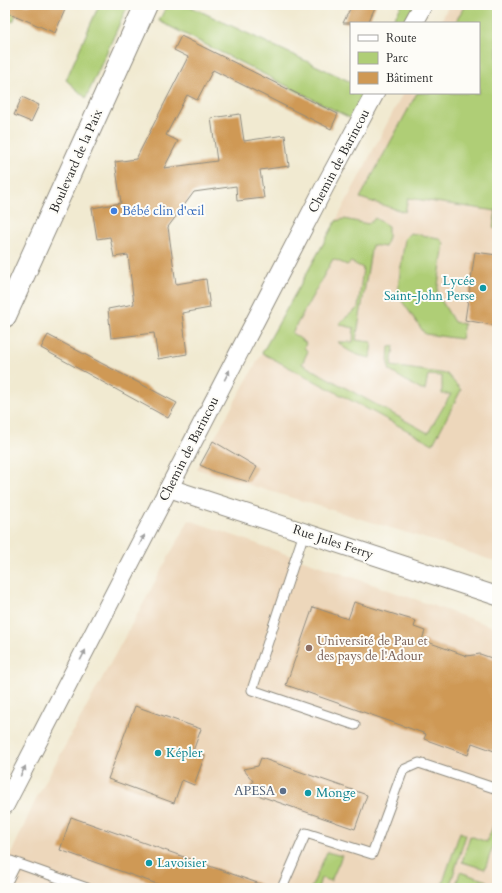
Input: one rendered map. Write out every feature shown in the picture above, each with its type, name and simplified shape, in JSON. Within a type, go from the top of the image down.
[{"type":"main road","name":"Boulevard de la Paix","points":[[5,316],[146,5]]},
{"type":"street","points":[[414,22],[423,5]]},
{"type":"street","name":"Chemin de Barincou","points":[[5,806],[325,186],[374,94]]},
{"type":"street","name":"Rue Jules Ferry","points":[[169,488],[497,596]]},
{"type":"lane","points":[[304,533],[252,690],[355,725]]},
{"type":"lane","points":[[282,888],[306,833],[372,854],[403,770],[419,763],[497,789]]},
{"type":"lane","points":[[5,859],[88,888]]},
{"type":"lane","points":[[5,886],[16,864]]},
{"type":"shaded area","points":[[449,5],[497,5],[497,562],[447,545],[197,469],[336,221],[402,94],[480,94],[480,22],[440,22]]},
{"type":"shaded area","points":[[189,520],[497,628],[497,888],[5,888],[5,867],[37,797]]},
{"type":"green space","points":[[5,5],[20,5],[13,22],[5,18]]},
{"type":"green space","points":[[99,5],[128,5],[86,98],[66,80]]},
{"type":"green space","points":[[167,5],[187,5],[350,82],[350,94],[368,94],[354,120],[159,21]]},
{"type":"green space","points":[[402,5],[416,5],[408,22],[392,22]]},
{"type":"green space","points":[[465,5],[497,5],[497,229],[493,228],[496,211],[408,198],[405,212],[360,198],[416,94],[480,94],[480,22],[456,22]]},
{"type":"green space","points":[[375,218],[388,226],[388,237],[385,247],[372,245],[356,340],[372,342],[370,358],[352,353],[338,342],[353,342],[354,328],[341,325],[340,322],[358,308],[363,268],[351,262],[347,265],[333,259],[292,333],[306,343],[304,348],[308,351],[302,364],[428,433],[451,394],[442,394],[442,376],[428,375],[425,390],[421,390],[390,371],[388,364],[389,347],[394,346],[391,366],[447,374],[461,390],[433,444],[262,353],[336,221],[344,219],[368,224]]},
{"type":"green space","points":[[410,233],[439,238],[444,243],[437,293],[454,322],[464,324],[461,339],[425,334],[397,294],[405,238]]},
{"type":"green space","points":[[496,818],[497,834],[485,869],[462,862],[470,836],[487,842]]},
{"type":"green space","points":[[460,832],[466,835],[449,888],[441,888]]},
{"type":"green space","points":[[327,852],[342,856],[331,881],[321,878],[318,888],[311,888]]},
{"type":"green space","points":[[460,872],[487,881],[485,888],[455,888]]},
{"type":"building","points":[[5,5],[67,5],[55,33],[5,11]]},
{"type":"building","points":[[352,5],[376,5],[368,22],[343,23]]},
{"type":"building","points":[[181,36],[338,114],[331,129],[213,70],[197,100],[187,95],[166,135],[178,141],[164,168],[217,161],[211,118],[240,114],[244,141],[285,135],[289,166],[260,170],[264,198],[237,201],[236,186],[194,192],[168,227],[176,284],[206,279],[210,308],[182,313],[187,354],[158,359],[154,333],[111,338],[108,309],[134,304],[128,255],[114,257],[110,237],[97,239],[92,208],[121,203],[115,162],[136,159],[188,57],[174,50]]},
{"type":"building","points":[[22,97],[39,105],[31,122],[14,115]]},
{"type":"building","name":"Lycée Saint-John Perse","points":[[475,252],[497,255],[497,326],[465,320]]},
{"type":"building","points":[[48,335],[177,403],[168,418],[41,348]]},
{"type":"building","points":[[213,441],[257,467],[249,482],[215,472],[200,465]]},
{"type":"building","points":[[354,602],[416,621],[414,627],[425,631],[422,640],[467,656],[480,654],[497,660],[497,752],[472,743],[468,755],[424,739],[426,734],[286,685],[313,607],[348,619]]},
{"type":"building","name":"Képler","points":[[135,706],[201,729],[193,751],[205,755],[194,785],[182,780],[174,803],[108,779]]},
{"type":"building","name":"Monge","points":[[261,758],[367,795],[355,829],[249,792],[253,781],[243,769],[258,766]]},
{"type":"building","name":"Lavoisier","points":[[71,817],[266,886],[266,888],[159,888],[160,885],[60,850]]},
{"type":"place","name":"Bébé clin d'œil","points":[[114,211]]},
{"type":"place","name":"Lycée Saint-John Perse","points":[[483,288]]},
{"type":"place","name":"Université de Pau et des pays de l'Adour","points":[[309,648]]},
{"type":"place","name":"Képler","points":[[158,753]]},
{"type":"place","name":"APESA","points":[[283,791]]},
{"type":"place","name":"Monge","points":[[308,793]]},
{"type":"place","name":"Lavoisier","points":[[149,863]]}]
